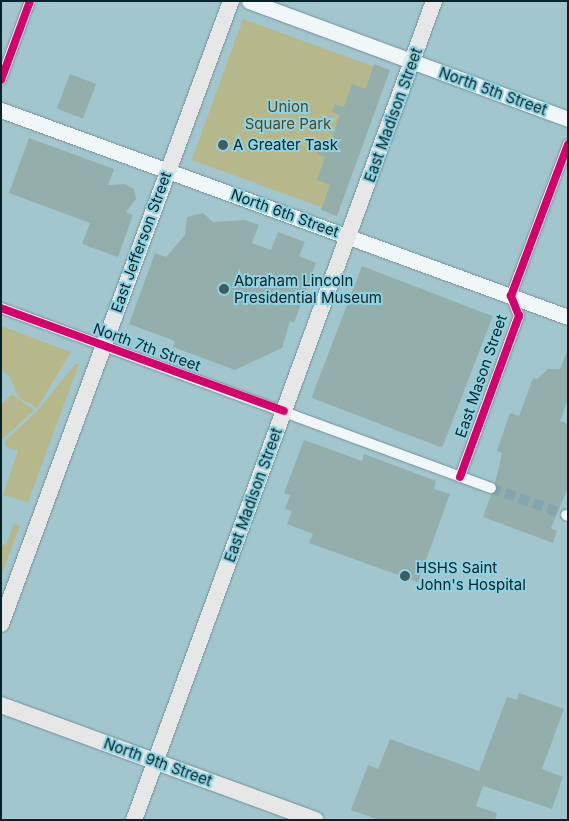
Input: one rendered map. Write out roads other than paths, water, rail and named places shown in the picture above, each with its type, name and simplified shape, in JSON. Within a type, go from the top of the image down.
[{"type":"main road","name":"East Jefferson Street","points":[[1,624],[231,1]]},
{"type":"main road","name":"North 5th Street","points":[[249,1],[568,119]]},
{"type":"main road","name":"East Madison Street","points":[[134,820],[434,1]]},
{"type":"main road","name":"North 6th Street","points":[[1,110],[568,317]]},
{"type":"main road","name":"North 9th Street","points":[[1,704],[316,820]]},
{"type":"street","points":[[1,80],[30,1]]},
{"type":"street","name":"East Mason Street","points":[[460,477],[519,316],[511,296],[568,144]]},
{"type":"street","name":"North 7th Street","points":[[1,308],[491,488]]},
{"type":"tunnel","points":[[491,488],[566,515]]},
{"type":"place","name":"A Greater Task","points":[[223,145]]},
{"type":"place","name":"Abraham Lincoln Presidential Museum","points":[[224,289]]},
{"type":"place","name":"HSHS Saint John's Hospital","points":[[405,576]]},
{"type":"park label","name":"Union Square Park","points":[[288,114]]}]
